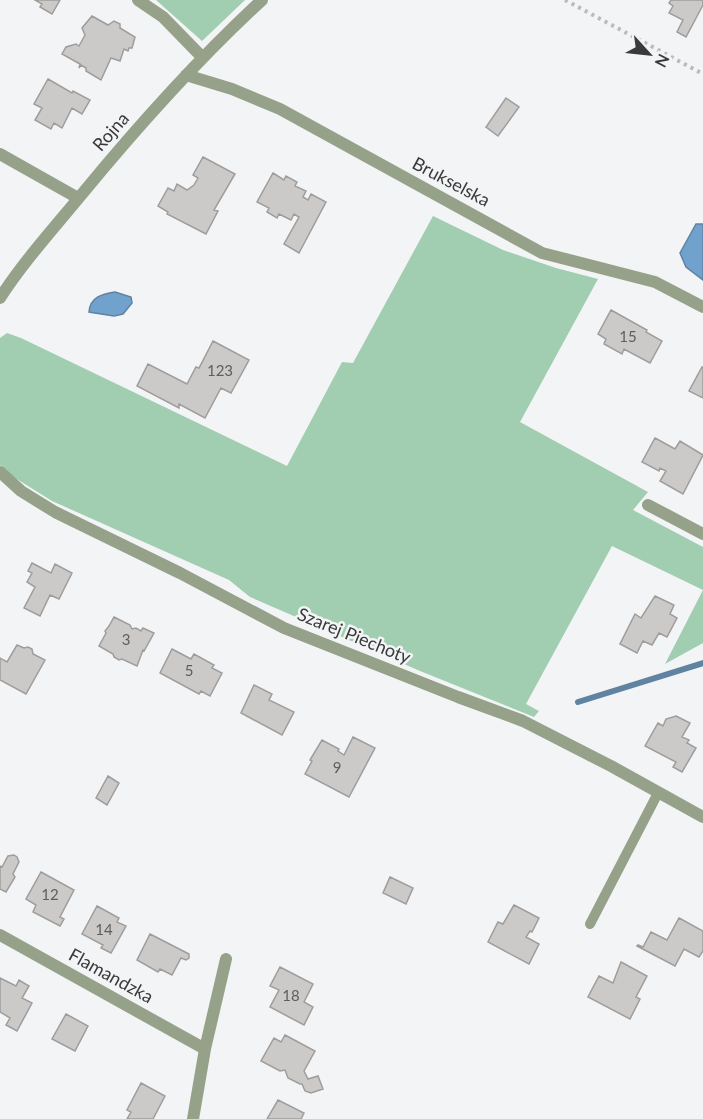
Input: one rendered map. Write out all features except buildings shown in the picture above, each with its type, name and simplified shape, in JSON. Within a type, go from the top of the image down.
[{"type":"street","points":[[138,0],[163,17],[202,57]]},
{"type":"street","name":"Rojna","points":[[0,298],[78,198],[186,75],[262,0]]},
{"type":"street","name":"Brukselska","points":[[186,75],[232,89],[280,109],[542,253],[655,282],[703,307]]},
{"type":"street","points":[[0,154],[78,198]]},
{"type":"street","name":"Szarej Piechoty","points":[[0,472],[21,491],[55,512],[180,573],[284,628],[523,721],[556,736],[703,817]]},
{"type":"street","points":[[648,505],[703,534]]},
{"type":"street","name":"Flamandzka","points":[[0,935],[205,1049]]},
{"type":"street","points":[[193,1119],[205,1049],[225,959]]},
{"type":"lane","points":[[590,924],[658,793]]},
{"type":"path","points":[[565,0],[703,74]]},
{"type":"green space","points":[[156,0],[245,0],[202,41]]},
{"type":"green space","points":[[433,216],[503,250],[598,279],[520,422],[648,492],[633,510],[703,547],[703,590],[612,546],[526,704],[539,711],[534,717],[420,671],[250,597],[229,580],[52,501],[12,476],[0,465],[0,338],[7,333],[287,466],[342,362],[353,363]]},
{"type":"green space","points":[[703,590],[703,643],[665,664]]},
{"type":"water","points":[[696,224],[703,224],[703,280],[686,267],[680,253]]},
{"type":"water","points":[[115,292],[131,297],[132,303],[123,314],[114,316],[89,312],[94,300],[101,295]]},
{"type":"waterway","points":[[578,702],[703,663]]}]
